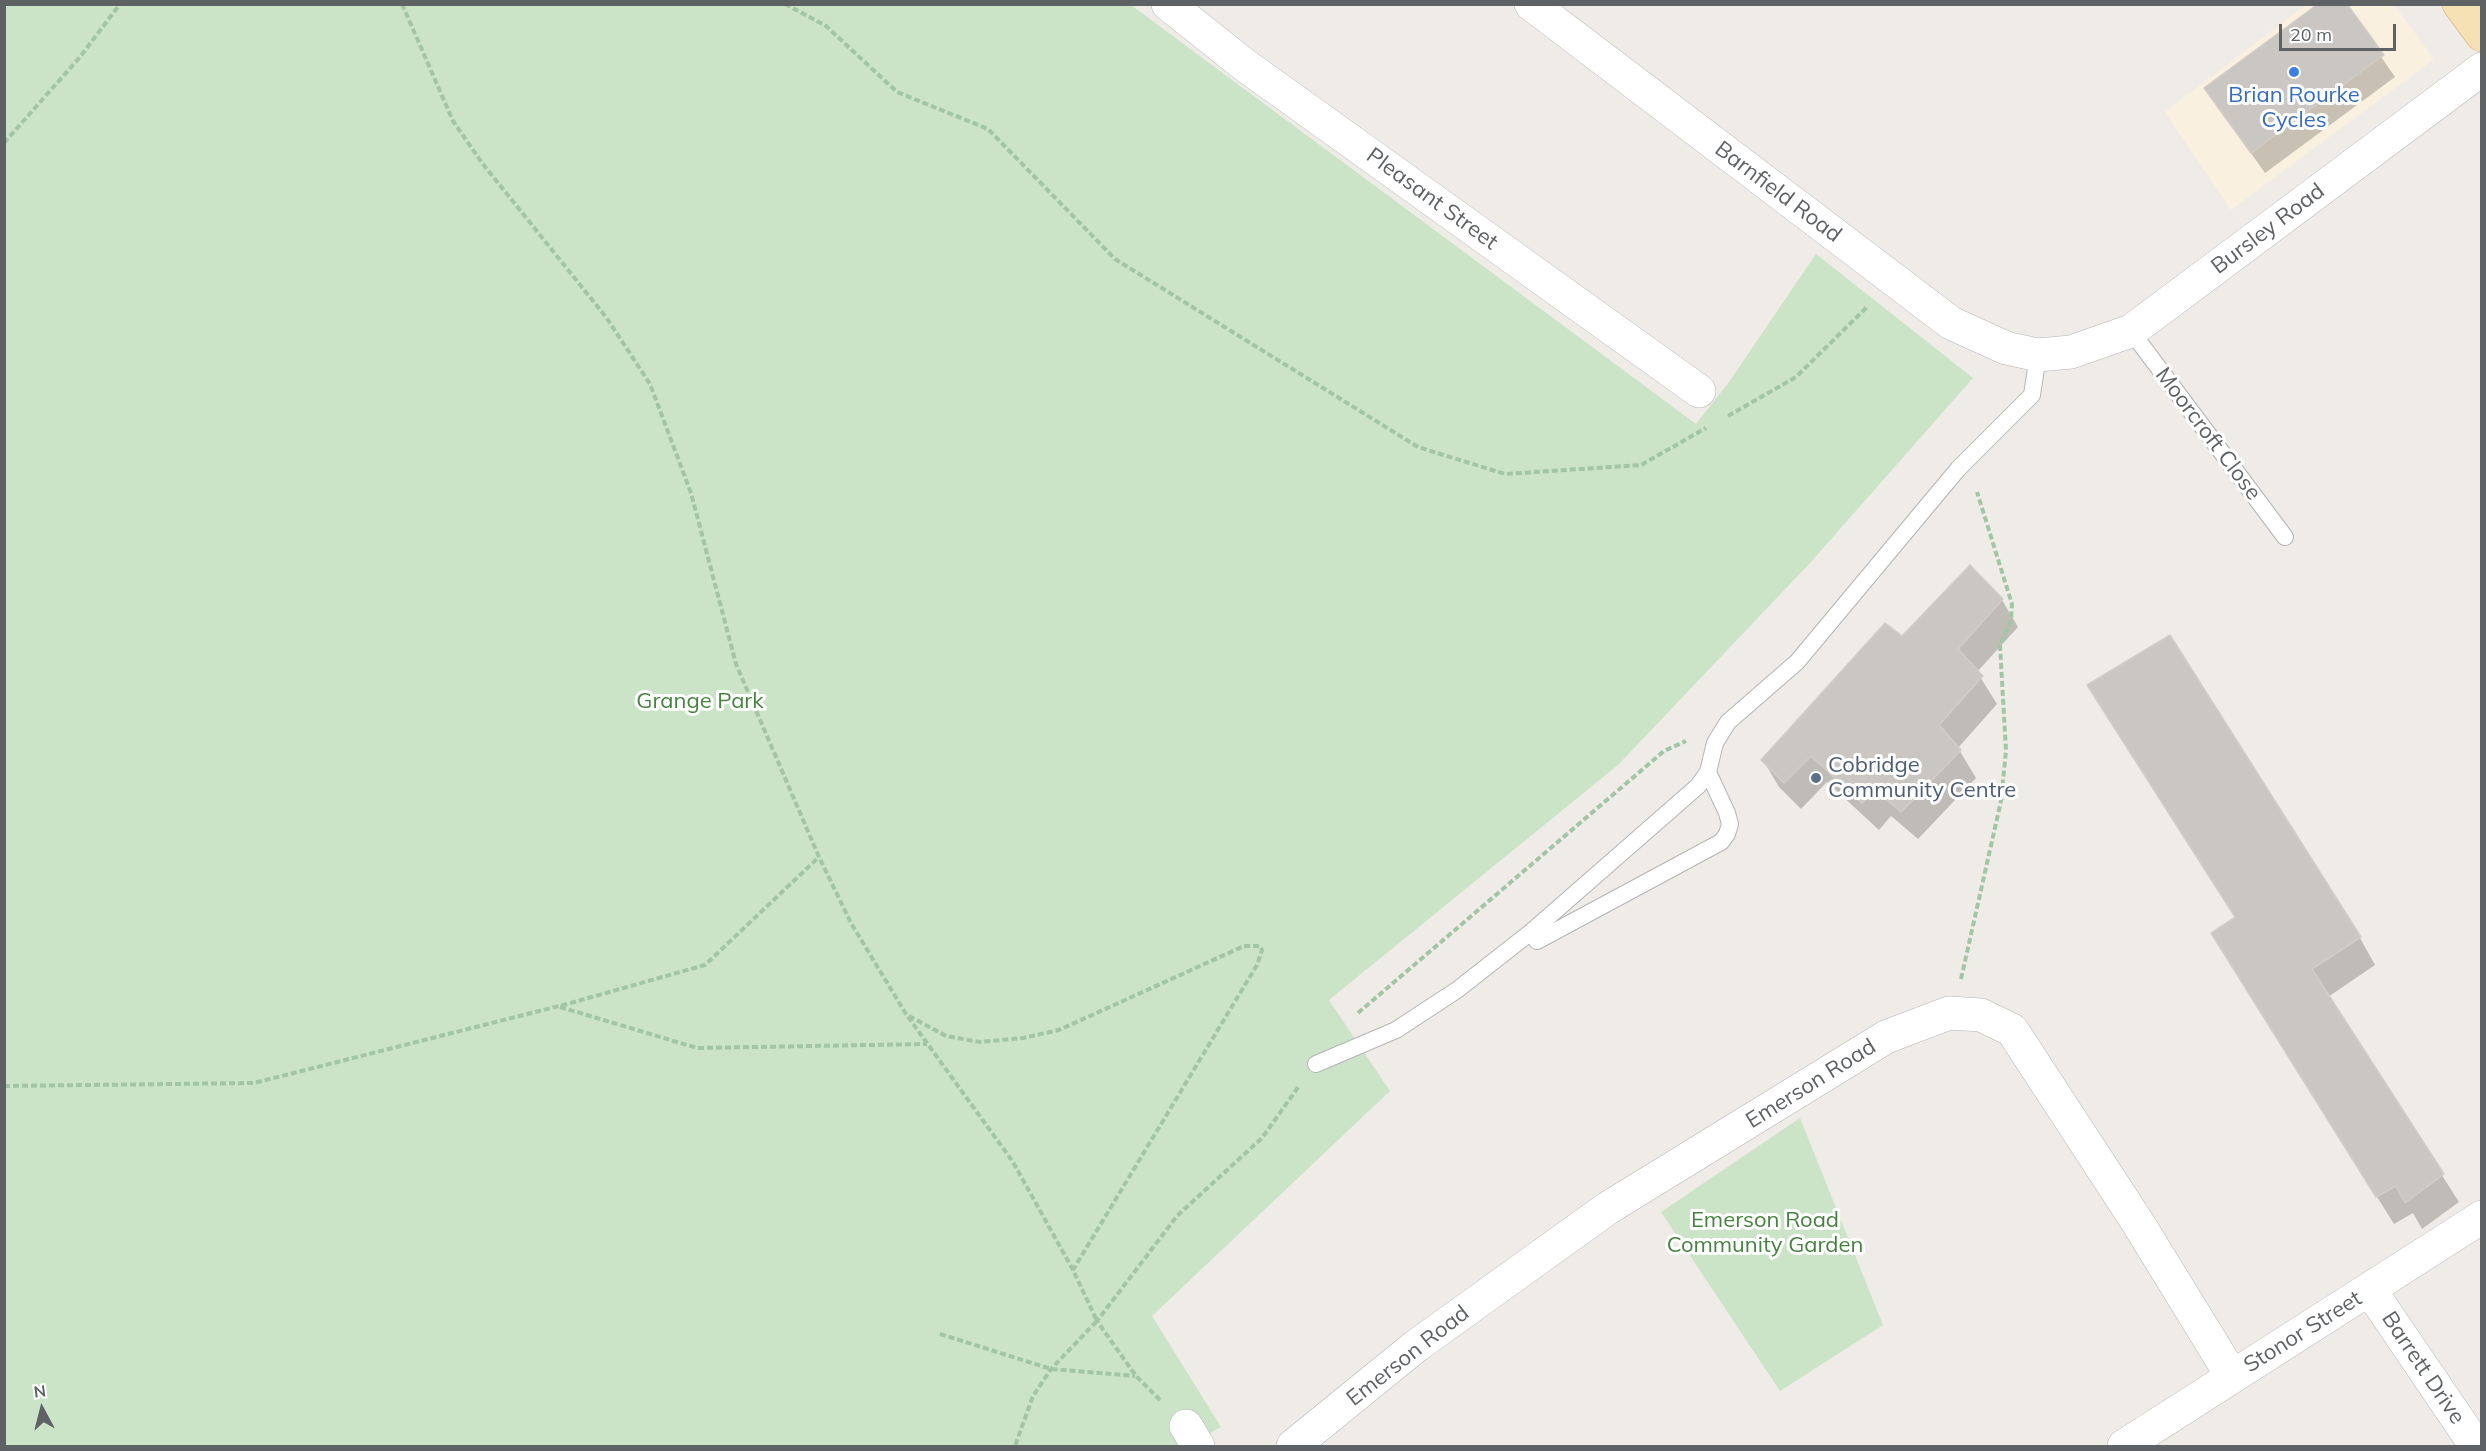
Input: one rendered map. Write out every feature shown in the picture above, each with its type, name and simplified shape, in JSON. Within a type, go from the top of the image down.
[{"type":"main road","points":[[2459,4],[2481,35]]},
{"type":"street","name":"Pleasant Street","points":[[1168,4],[1246,66],[1699,391]]},
{"type":"street","name":"Barnfield Road","points":[[1531,4],[1951,323],[2006,348],[2038,355]]},
{"type":"street","name":"Bursley Road","points":[[2038,355],[2071,352],[2131,331],[2481,69]]},
{"type":"street","name":"Emerson Road","points":[[1293,1446],[1416,1346],[1608,1208],[1886,1038],[1949,1013],[1981,1015],[2012,1030],[2138,1223],[2232,1376]]},
{"type":"street","name":"Stonor Street","points":[[2124,1446],[2481,1217]]},
{"type":"street","name":"Barrett Drive","points":[[2370,1290],[2476,1446]]},
{"type":"lane","name":"Moorcroft Close","points":[[2131,331],[2285,537]]},
{"type":"lane","points":[[1316,1064],[1396,1030],[1457,990],[1531,932],[1698,786],[1708,771],[1714,743],[1728,722],[1797,662],[1967,460],[2032,395],[2038,355]]},
{"type":"lane","points":[[1531,932],[1537,941],[1721,842],[1730,824],[1708,771]]},
{"type":"path","points":[[4,143],[80,57],[120,4]]},
{"type":"path","points":[[402,4],[453,121],[482,163],[606,317],[650,384],[691,493],[736,664],[819,857],[851,923],[906,1014],[1013,1162],[1073,1270],[1097,1321],[1136,1376],[1192,1436]]},
{"type":"path","points":[[784,4],[826,26],[897,92],[988,129],[1115,259],[1418,447],[1505,474],[1641,465],[1713,424]]},
{"type":"path","points":[[1724,418],[1796,377],[1895,280]]},
{"type":"path","points":[[1949,1013],[1962,975],[2001,801],[2006,751],[2000,645],[2011,621],[2012,604],[1967,460]]},
{"type":"path","points":[[4,1086],[254,1083],[559,1006],[705,965],[819,857]]},
{"type":"path","points":[[906,1014],[946,1036],[980,1042],[1023,1038],[1059,1030],[1244,946],[1260,946],[1262,950],[1257,965],[1073,1270]]},
{"type":"path","points":[[559,1006],[697,1048],[928,1044]]},
{"type":"path","points":[[1015,1446],[1033,1396],[1050,1369],[1097,1321]]},
{"type":"path","points":[[940,1334],[1050,1369],[1136,1376]]},
{"type":"shaded area","points":[[2306,5],[2394,5],[2434,59],[2231,210],[2165,112]]},
{"type":"green space","name":"Grange Park","points":[[4,5],[1131,5],[1696,424],[1729,382],[1816,254],[1973,378],[1810,563],[1618,765],[1329,1000],[1390,1091],[1152,1316],[1221,1427],[1186,1446],[5,1446]]},
{"type":"green space","name":"Emerson Road Community Garden","points":[[1800,1118],[1883,1325],[1780,1391],[1661,1212]]},
{"type":"building","name":"Brian Rourke Cycles","points":[[2318,4],[2347,4],[2384,55],[2251,153],[2204,88]]},
{"type":"building","points":[[1970,565],[2003,599],[1958,649],[1983,676],[1939,725],[1961,750],[1901,812],[1875,789],[1862,803],[1811,756],[1784,783],[1761,760],[1885,623],[1902,636]]},
{"type":"building","points":[[2170,635],[2361,937],[2312,969],[2444,1174],[2405,1203],[2396,1186],[2376,1197],[2211,933],[2235,917],[2087,685]]},
{"type":"place","name":"Brian Rourke Cycles","points":[[2294,72]]},
{"type":"place","name":"Cobridge Community Centre","points":[[1816,778]]}]
